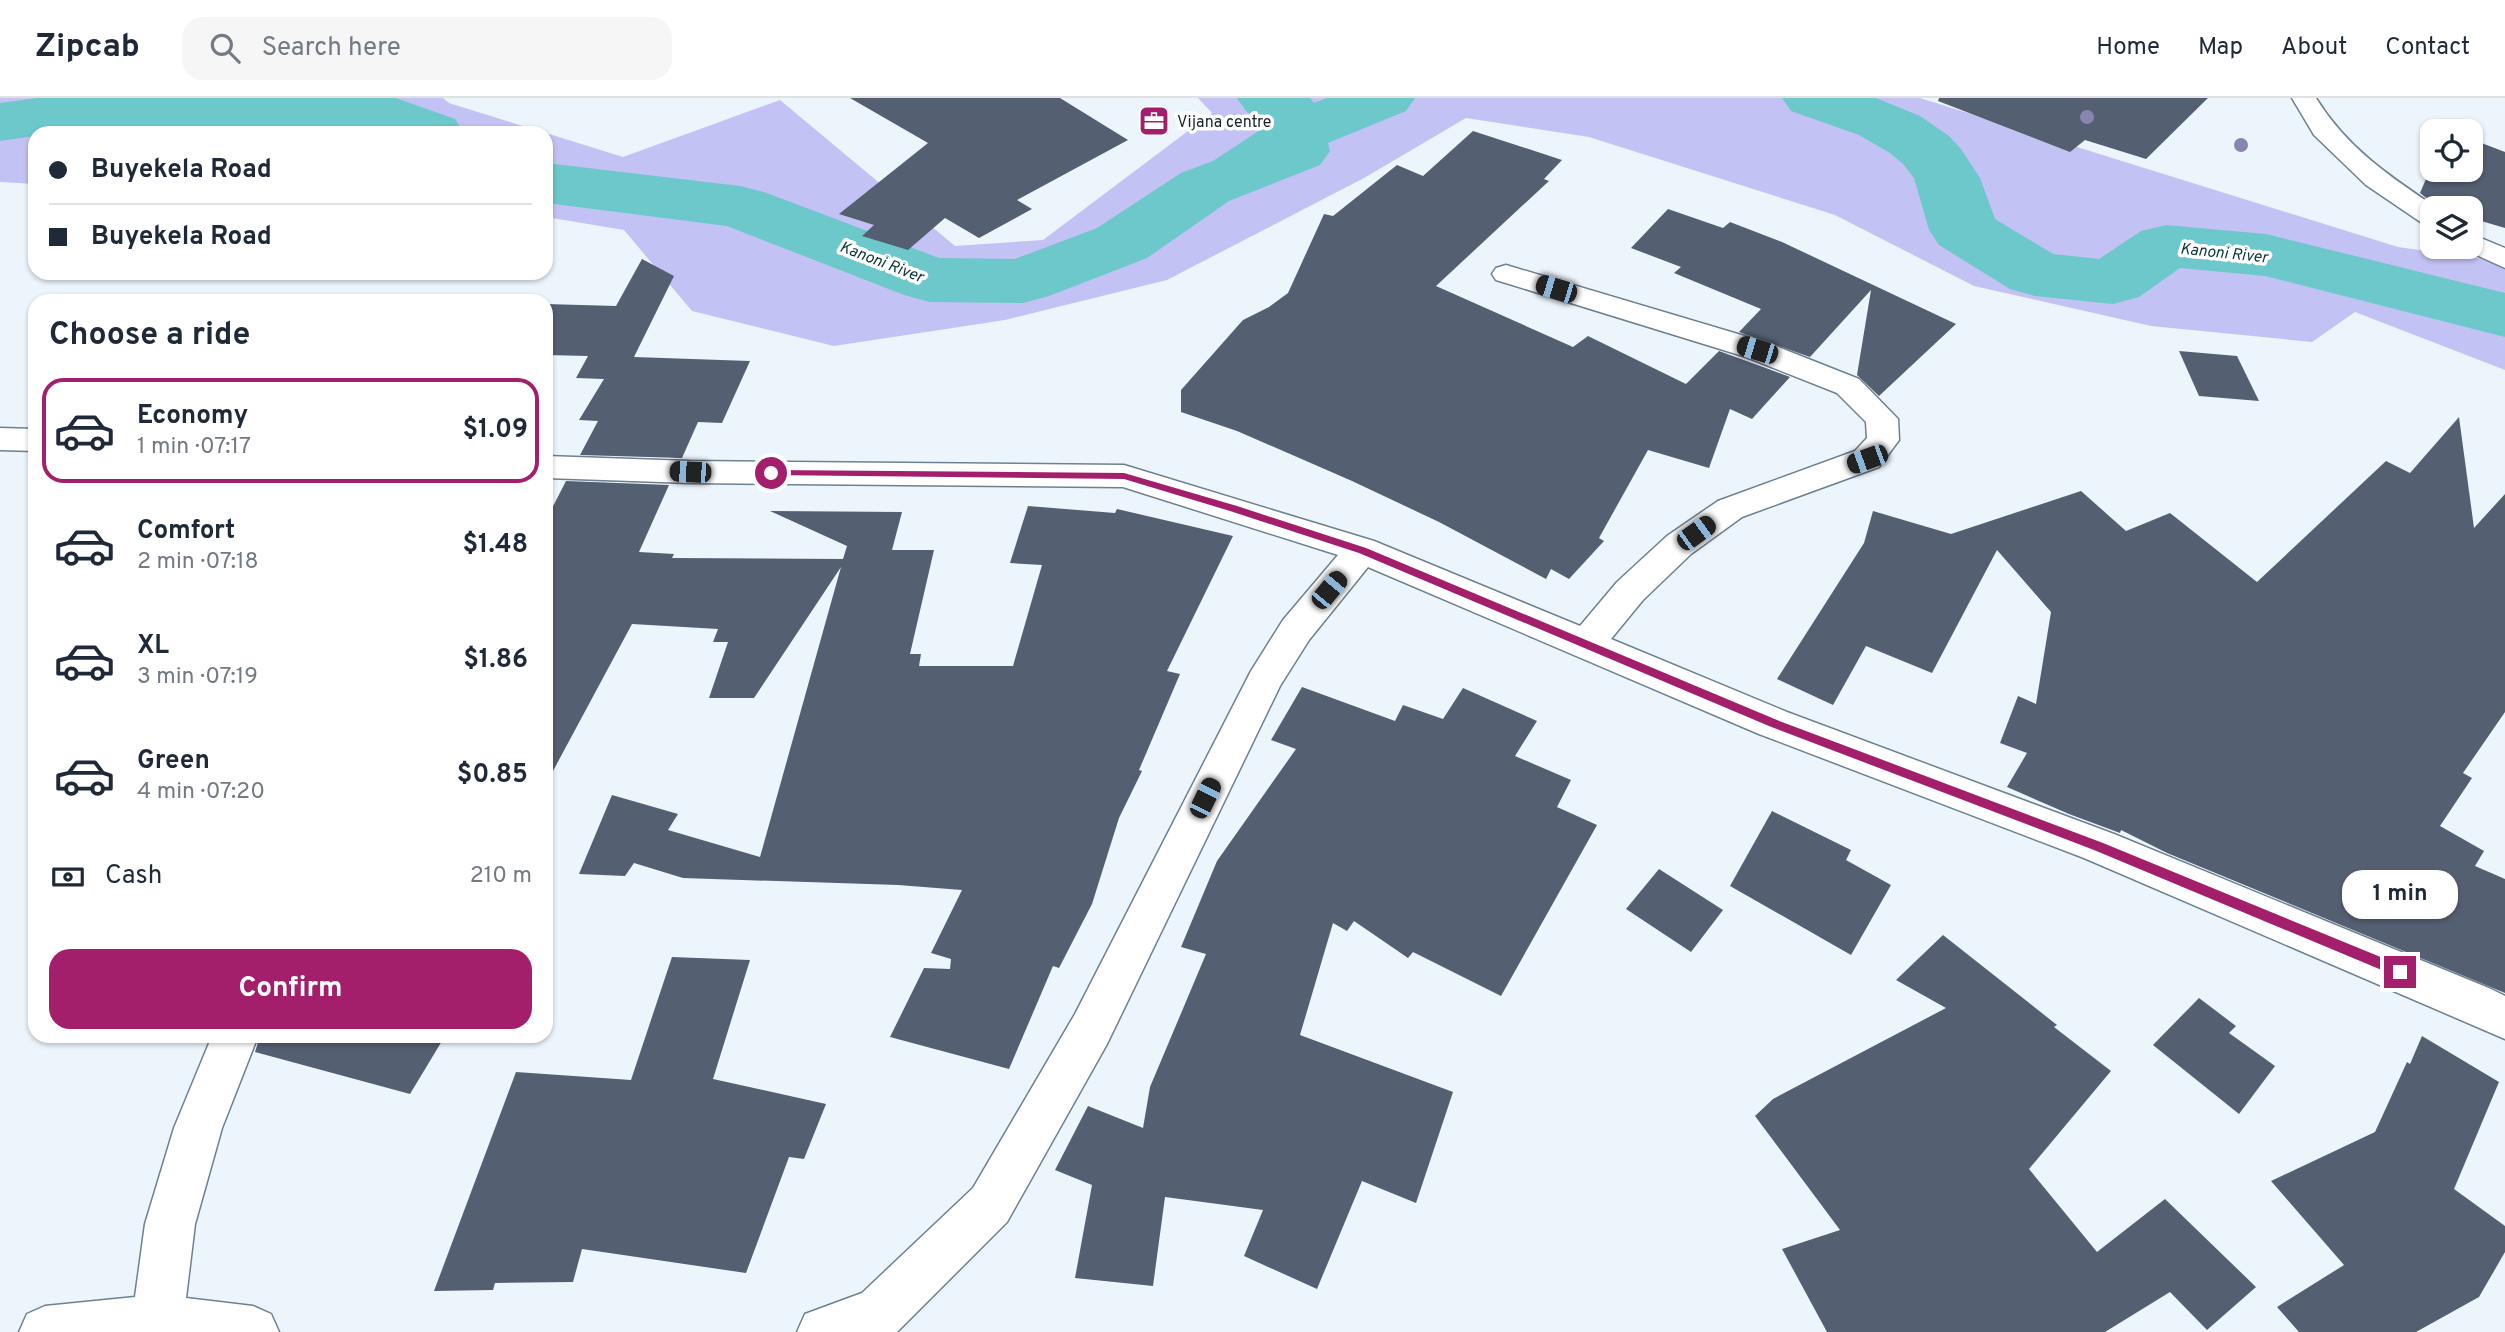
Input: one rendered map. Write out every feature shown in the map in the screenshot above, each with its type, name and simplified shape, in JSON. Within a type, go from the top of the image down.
[{"type":"street","points":[[2305,98],[2322,130],[2375,178],[2420,209]]},
{"type":"street","points":[[2483,248],[2505,259]]},
{"type":"street","points":[[1506,274],[1757,350],[1848,386],[1882,419],[1883,440],[1867,459],[1730,509],[1679,545],[1630,591],[1587,643]]},
{"type":"street","points":[[0,439],[28,440]]},
{"type":"street","points":[[553,467],[690,472],[1124,476],[1362,550],[1773,723],[2111,851],[2476,1003],[2505,1018]]},
{"type":"street","points":[[823,1332],[878,1314],[990,1205],[1091,1029],[1264,681],[1296,631],[1362,550]]},
{"type":"street","points":[[158,1320],[170,1224],[198,1128],[232,1043]]},
{"type":"street","points":[[45,1332],[158,1320],[253,1332]]},
{"type":"shaded area","points":[[0,98],[443,98],[449,103],[523,126],[28,126],[28,184],[0,182]]},
{"type":"shaded area","points":[[1198,98],[1920,98],[2398,247],[2420,250],[2420,259],[2483,259],[2505,262],[2505,370],[2355,312],[2312,342],[2151,326],[1974,286],[1835,215],[1589,137],[1466,118],[1364,178],[1167,280],[1005,320],[834,346],[692,311],[624,230],[553,218],[553,135],[623,157],[780,100],[955,246],[1043,240],[1212,113]]},
{"type":"building","points":[[850,98],[1060,98],[1128,140],[1017,200],[1032,209],[979,238],[945,218],[908,250],[862,236],[874,225],[839,214],[928,143]]},
{"type":"building","points":[[1939,98],[2208,98],[2146,159],[2085,140],[2070,152],[1938,101]]},
{"type":"building","points":[[1473,131],[1562,160],[1544,179],[1549,181],[1436,286],[1573,347],[1588,336],[1686,384],[1719,351],[1790,377],[1752,419],[1730,409],[1709,468],[1648,450],[1599,538],[1604,541],[1569,579],[1551,569],[1546,579],[1439,522],[1352,481],[1237,431],[1181,412],[1181,390],[1243,320],[1269,307],[1288,293],[1324,214],[1333,216],[1397,165],[1423,176]]},
{"type":"building","points":[[2483,144],[2505,152],[2505,228],[2483,222],[2483,196],[2424,196],[2420,193],[2425,182],[2483,182]]},
{"type":"building","points":[[1668,209],[1723,228],[1730,222],[1782,242],[1956,324],[1879,396],[1857,375],[1871,290],[1810,357],[1739,332],[1761,309],[1674,273],[1681,267],[1631,248]]},
{"type":"building","points":[[642,259],[674,276],[634,357],[750,361],[722,423],[698,422],[682,458],[580,455],[598,421],[579,420],[604,379],[576,378],[588,356],[553,355],[553,304],[616,306]]},
{"type":"building","points":[[2179,351],[2237,356],[2259,401],[2199,396]]},
{"type":"building","points":[[2459,417],[2474,528],[2505,494],[2505,712],[2463,773],[2472,778],[2440,826],[2484,851],[2475,866],[2505,879],[2505,993],[2167,853],[2121,830],[2120,833],[2069,814],[2007,787],[2027,753],[2000,743],[2018,696],[2036,704],[2051,612],[1997,550],[1932,673],[1866,646],[1833,705],[1777,679],[1864,543],[1873,511],[1951,534],[2081,491],[2126,531],[2170,513],[2257,582],[2386,461],[2410,473]]},
{"type":"building","points":[[566,481],[669,485],[639,552],[674,554],[672,558],[843,559],[847,546],[770,511],[902,512],[892,550],[934,550],[910,654],[921,654],[919,666],[1013,666],[1042,565],[1010,563],[1028,506],[1115,513],[1117,509],[1233,536],[1167,671],[1180,674],[1139,770],[1142,771],[1119,818],[1092,904],[1059,968],[1053,966],[1009,1069],[890,1037],[924,968],[950,969],[951,959],[931,953],[962,890],[898,885],[683,878],[634,863],[625,876],[579,874],[612,795],[678,814],[668,830],[760,857],[841,567],[754,698],[709,698],[728,642],[713,642],[718,629],[632,624],[553,771],[553,506]]},
{"type":"building","points":[[1302,687],[1395,721],[1403,705],[1443,719],[1463,688],[1537,721],[1515,756],[1571,780],[1557,807],[1597,825],[1501,996],[1413,952],[1408,958],[1354,921],[1347,931],[1333,923],[1300,1035],[1453,1092],[1416,1203],[1362,1181],[1317,1289],[1244,1256],[1263,1210],[1165,1197],[1153,1286],[1075,1278],[1092,1185],[1055,1170],[1088,1106],[1143,1128],[1150,1087],[1206,954],[1181,947],[1217,861],[1296,749],[1271,740]]},
{"type":"building","points":[[1772,811],[1851,850],[1846,860],[1891,885],[1851,955],[1730,886]]},
{"type":"building","points":[[1659,869],[1723,910],[1691,952],[1626,909]]},
{"type":"building","points":[[1943,935],[2111,1071],[2029,1169],[2097,1252],[2165,1199],[2256,1287],[2207,1330],[2170,1292],[2105,1332],[1827,1332],[1782,1249],[1840,1230],[1755,1116],[1773,1099],[1946,1008],[1896,980]]},
{"type":"building","points":[[672,957],[750,960],[713,1079],[826,1104],[804,1159],[789,1157],[746,1273],[582,1249],[573,1282],[495,1283],[493,1290],[434,1291],[516,1072],[631,1080]]},
{"type":"building","points":[[2199,998],[2236,1026],[2229,1033],[2275,1066],[2239,1114],[2153,1045]]},
{"type":"building","points":[[2422,1036],[2499,1082],[2454,1189],[2505,1226],[2505,1252],[2479,1297],[2416,1332],[2299,1332],[2277,1307],[2344,1265],[2271,1181],[2375,1132]]},
{"type":"building","points":[[258,1043],[441,1043],[410,1094],[255,1052]]},
{"type":"waterway","name":"Kanoni River","points":[[1268,98],[1287,110],[1294,137]]},
{"type":"waterway","points":[[1294,137],[1311,126],[1384,98]]},
{"type":"waterway","name":"Kanoni River","points":[[1813,98],[1864,115],[1913,139],[1943,170],[1954,195],[1964,230],[2035,274],[2113,282],[2166,246],[2266,255],[2505,315]]},
{"type":"waterway","name":"Kanoni River","points":[[0,122],[82,111],[364,108],[413,126]]},
{"type":"waterway","name":"Kanoni River","points":[[553,184],[740,207],[930,280],[1023,281],[1122,243],[1205,187],[1297,151],[1294,137]]},
{"type":"waterway","points":[[1239,171],[1294,137]]},
{"type":"place","name":"Vijana centre","points":[[1154,121]]},
{"type":"route","points":[[771,473],[1124,476],[1234,509],[1362,550],[1773,723],[2099,846],[2400,972]]}]
